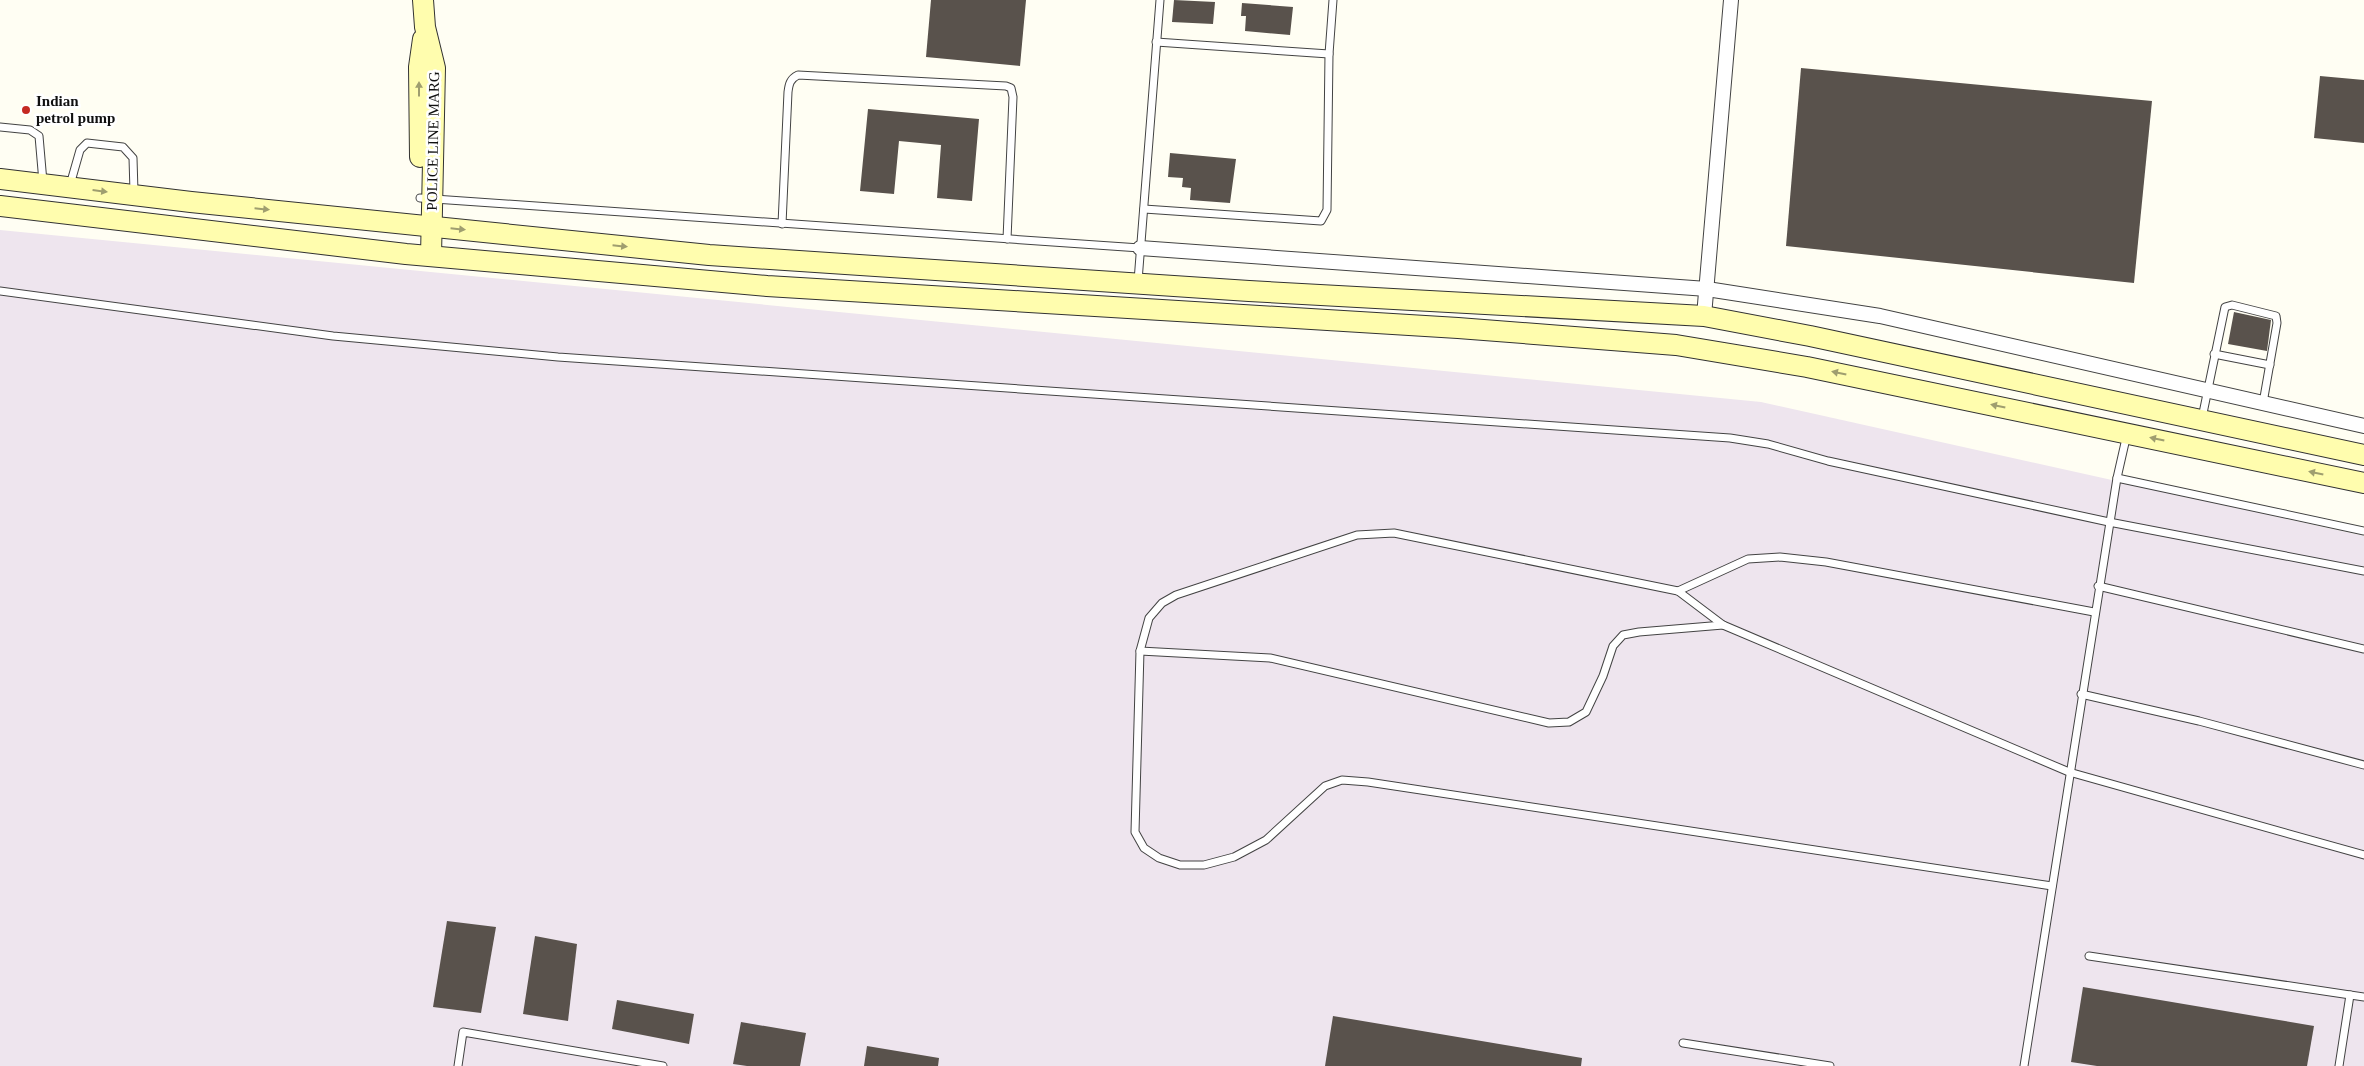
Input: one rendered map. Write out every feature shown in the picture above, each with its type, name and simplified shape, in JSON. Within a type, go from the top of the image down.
[{"type":"main road","name":"POLICE LINE MARG","points":[[423,0],[425,27],[419,67],[426,199],[425,256]]},
{"type":"main road","points":[[0,179],[134,195],[709,255],[1138,284],[1704,316],[1810,336],[2364,455]]},
{"type":"main road","points":[[0,206],[425,256],[767,286],[1458,328],[1676,345],[1807,367],[2364,483]]},
{"type":"street","points":[[1704,316],[1731,0]]},
{"type":"street","points":[[1140,248],[1707,289],[1880,316],[2364,426]]},
{"type":"lane","points":[[1138,284],[1160,0]]},
{"type":"lane","points":[[1144,209],[1321,221],[1327,210],[1329,54],[1333,0]]},
{"type":"lane","points":[[1156,42],[1329,54]]},
{"type":"lane","points":[[782,224],[788,92],[789,83],[794,77],[798,75],[1006,86],[1011,88],[1013,97],[1007,239]]},
{"type":"lane","points":[[0,127],[30,130],[39,136],[44,184]]},
{"type":"lane","points":[[69,187],[80,150],[87,143],[123,147],[133,158],[134,195]]},
{"type":"lane","points":[[426,199],[1140,248]]},
{"type":"lane","points":[[0,292],[333,336],[540,356],[1730,438],[1768,444],[1828,461],[2109,522],[2364,571]]},
{"type":"lane","points":[[2202,419],[2206,390],[2223,310],[2225,307],[2232,305],[2276,316],[2277,323],[2263,403]]},
{"type":"lane","points":[[2214,354],[2270,365]]},
{"type":"lane","points":[[2024,1066],[2098,586],[2127,433]]},
{"type":"lane","points":[[2117,478],[2364,531]]},
{"type":"lane","points":[[2052,886],[1368,782],[1342,780],[1326,786],[1266,840],[1234,857],[1204,865],[1180,865],[1159,858],[1144,848],[1135,832],[1140,651],[1149,618],[1162,603],[1176,595],[1357,535],[1394,533],[1678,590],[1723,625],[2069,772],[2364,855]]},
{"type":"lane","points":[[1678,590],[1748,559],[1780,557],[1826,562],[2094,612]]},
{"type":"lane","points":[[2098,586],[2364,649]]},
{"type":"lane","points":[[1140,651],[1270,658],[1549,723],[1569,722],[1586,712],[1603,676],[1613,646],[1623,635],[1723,625]]},
{"type":"lane","points":[[2081,694],[2199,721],[2364,765]]},
{"type":"lane","points":[[2089,956],[2364,998]]},
{"type":"lane","points":[[2339,1066],[2350,996]]},
{"type":"lane","points":[[458,1066],[463,1032],[663,1066]]},
{"type":"lane","points":[[1683,1043],[1830,1066]]},
{"type":"shaded area","points":[[0,230],[1761,402],[2364,536],[2364,1066],[0,1066]]},
{"type":"building","points":[[931,0],[1026,0],[1020,66],[926,57]]},
{"type":"building","points":[[1174,0],[1215,2],[1213,24],[1172,22]]},
{"type":"building","points":[[1242,3],[1293,7],[1290,35],[1245,31],[1246,16],[1241,16]]},
{"type":"building","points":[[1801,68],[2152,101],[2134,283],[1786,246]]},
{"type":"building","points":[[2320,76],[2364,80],[2364,143],[2314,138]]},
{"type":"building","points":[[868,109],[979,119],[972,201],[937,198],[941,145],[899,141],[894,194],[860,191]]},
{"type":"building","points":[[1170,153],[1236,159],[1230,203],[1190,200],[1191,188],[1182,187],[1183,178],[1168,177]]},
{"type":"building","points":[[2234,312],[2271,320],[2267,351],[2228,344]]},
{"type":"building","points":[[447,921],[496,927],[481,1013],[433,1007]]},
{"type":"building","points":[[535,936],[577,944],[568,1021],[523,1014]]},
{"type":"building","points":[[2083,987],[2314,1026],[2307,1066],[2097,1066],[2071,1062]]},
{"type":"building","points":[[617,1000],[694,1014],[689,1044],[612,1029]]},
{"type":"building","points":[[1333,1016],[1582,1058],[1581,1066],[1325,1066]]},
{"type":"building","points":[[741,1022],[806,1033],[800,1066],[747,1066],[733,1064]]},
{"type":"building","points":[[867,1046],[939,1058],[938,1066],[864,1066]]},
{"type":"place","name":"Indian petrol pump","points":[[26,110]]}]
